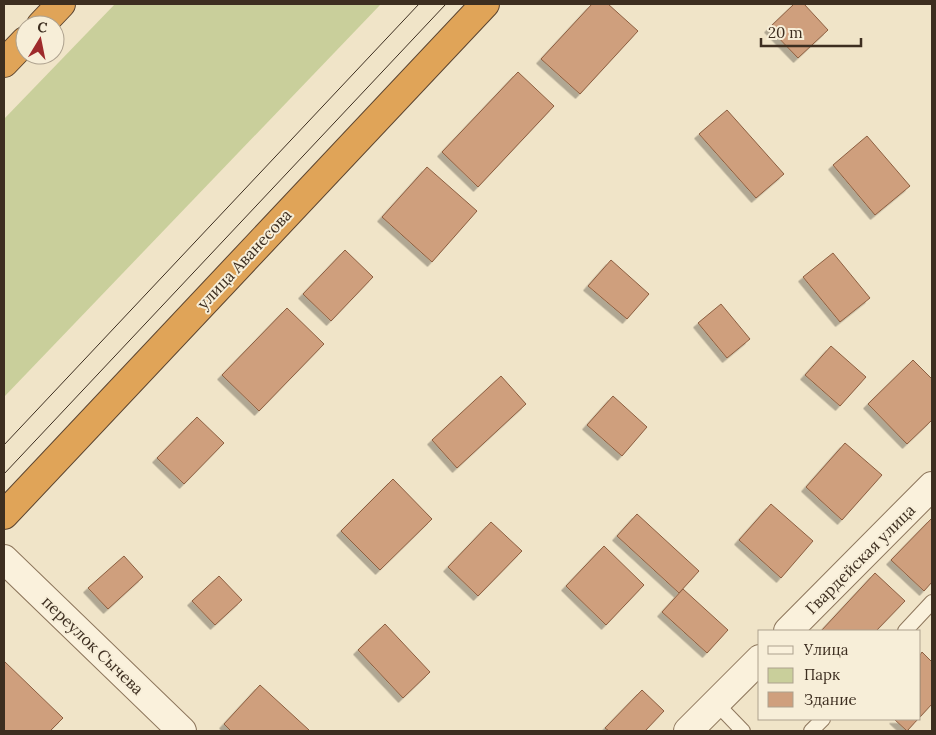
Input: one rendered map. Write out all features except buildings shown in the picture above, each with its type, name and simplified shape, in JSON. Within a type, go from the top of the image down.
[{"type":"highway","points":[[51,15],[61,4]]},
{"type":"highway","name":"улица Аванесова","points":[[4,514],[485,4]]},
{"type":"highway","points":[[4,63],[15,51]]},
{"type":"street","name":"Гвардейская улица","points":[[789,630],[932,486]]},
{"type":"street","name":"переулок Сычева","points":[[4,560],[182,731]]},
{"type":"street","points":[[688,731],[758,661]]},
{"type":"lane","points":[[906,630],[932,602]]},
{"type":"lane","points":[[716,703],[743,731]]},
{"type":"lane","points":[[811,731],[822,720]]},
{"type":"green space","points":[[115,4],[381,4],[4,397],[4,119],[56,65],[65,65],[65,56]]},
{"type":"tram line","points":[[4,445],[419,4]]},
{"type":"tram line","points":[[4,474],[446,4]]}]
